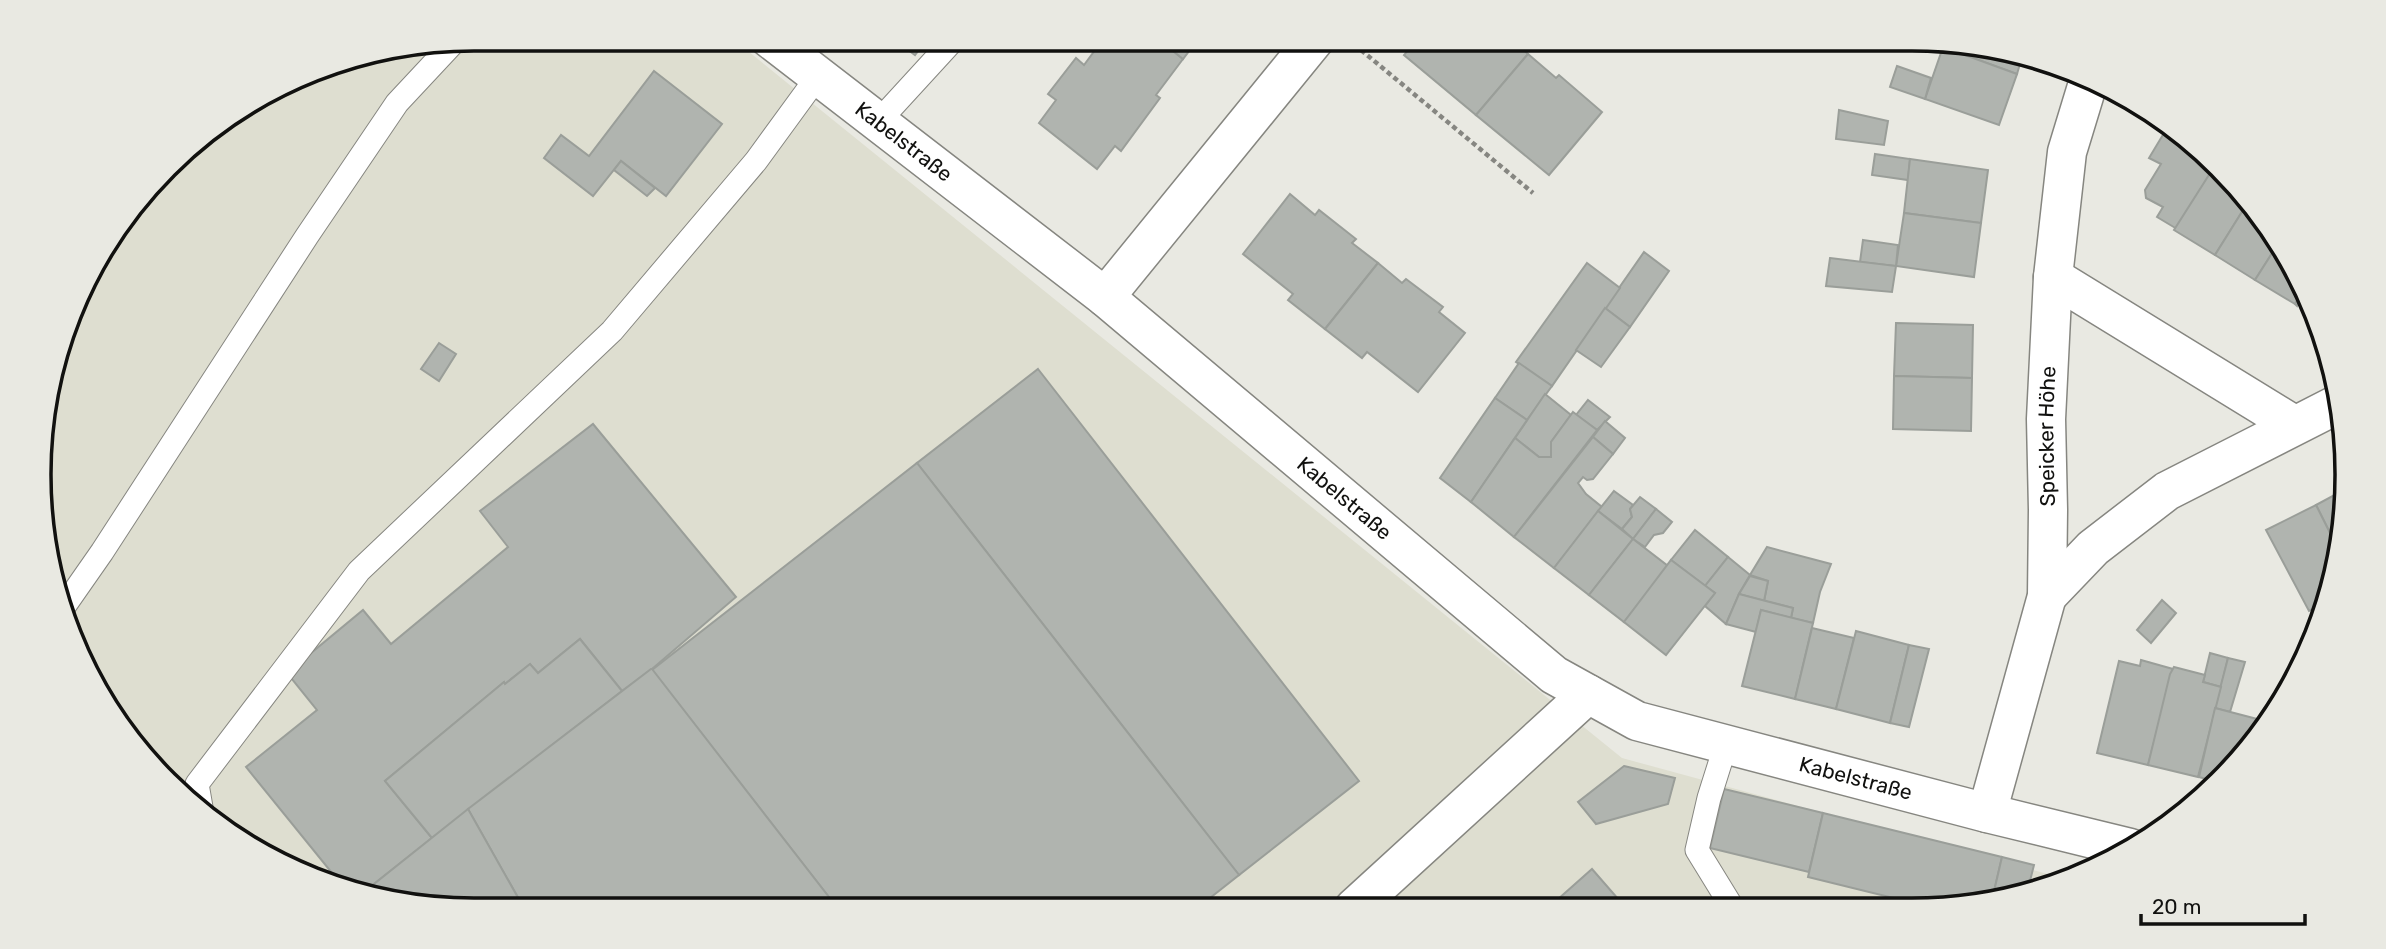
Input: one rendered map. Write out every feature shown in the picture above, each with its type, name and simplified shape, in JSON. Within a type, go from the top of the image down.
[{"type":"street","name":"Kabelstraße","points":[[786,51],[1105,297],[1554,675],[1637,721],[2117,845]]},
{"type":"street","points":[[1105,297],[1305,51]]},
{"type":"street","name":"Speicker Höhe","points":[[1987,813],[2047,596],[2046,419],[2053,277],[2067,152],[2086,88]]},
{"type":"street","points":[[2053,277],[2294,425]]},
{"type":"street","name":"Speicker Höhe","points":[[2047,596],[2094,548],[2166,491],[2330,408]]},
{"type":"street","points":[[1365,898],[1588,694]]},
{"type":"lane","points":[[878,122],[942,51]]},
{"type":"lane","points":[[69,599],[397,103],[444,52]]},
{"type":"lane","points":[[199,796],[197,784],[359,571],[612,331],[756,161],[818,76]]},
{"type":"lane","points":[[1726,744],[1709,798],[1697,850],[1726,898]]},
{"type":"path","points":[[1362,51],[1533,193]]},
{"type":"shaded area","points":[[475,51],[748,51],[1622,758],[2051,875],[1967,895],[1912,898],[475,898],[419,895],[365,884],[287,855],[239,827],[195,793],[138,732],[94,662],[73,611],[54,530],[52,447],[54,419],[65,365],[94,287],[122,239],[156,195],[217,138],[287,94],[338,73],[419,54]]},
{"type":"building","points":[[1094,51],[1173,51],[1183,59],[1156,95],[1160,98],[1121,151],[1115,146],[1097,169],[1039,123],[1056,100],[1048,94],[1076,58],[1084,65]]},
{"type":"building","points":[[1173,51],[1189,51],[1183,59]]},
{"type":"building","points":[[1407,51],[1525,51],[1528,54],[1476,115],[1404,55]]},
{"type":"building","points":[[1941,52],[1961,54],[2017,74],[1999,125],[1925,99]]},
{"type":"building","points":[[1528,54],[1556,78],[1559,75],[1602,112],[1549,175],[1476,115]]},
{"type":"building","points":[[1961,54],[2020,65],[2017,74]]},
{"type":"building","points":[[1897,66],[1931,78],[1925,99],[1890,87]]},
{"type":"building","points":[[654,71],[722,124],[666,196],[621,161],[593,196],[544,158],[561,135],[589,156]]},
{"type":"building","points":[[1839,110],[1888,121],[1884,145],[1836,139]]},
{"type":"building","points":[[2163,134],[2210,174],[2177,229],[2157,217],[2163,207],[2146,198],[2145,190],[2161,164],[2149,158]]},
{"type":"building","points":[[1875,154],[1910,159],[1908,180],[1872,175]]},
{"type":"building","points":[[1910,159],[1988,170],[1981,223],[1904,213]]},
{"type":"building","points":[[621,161],[655,188],[647,196],[614,170]]},
{"type":"building","points":[[2210,174],[2243,211],[2215,255],[2174,230]]},
{"type":"building","points":[[1290,194],[1315,215],[1319,210],[1356,239],[1352,243],[1378,263],[1325,329],[1288,300],[1293,294],[1243,254]]},
{"type":"building","points":[[2243,211],[2272,253],[2255,280],[2215,255]]},
{"type":"building","points":[[1904,213],[1981,223],[1974,277],[1896,266]]},
{"type":"building","points":[[1863,240],[1898,245],[1896,266],[1860,262]]},
{"type":"building","points":[[1644,252],[1669,271],[1630,327],[1605,308]]},
{"type":"building","points":[[2272,253],[2298,300],[2295,304],[2255,280]]},
{"type":"building","points":[[1830,258],[1896,266],[1892,292],[1826,286]]},
{"type":"building","points":[[1378,263],[1402,283],[1406,279],[1443,307],[1439,312],[1465,333],[1418,392],[1367,352],[1362,358],[1325,329]]},
{"type":"building","points":[[1587,263],[1620,288],[1552,386],[1516,362]]},
{"type":"building","points":[[1605,308],[1630,327],[1601,367],[1576,350]]},
{"type":"building","points":[[1896,323],[1973,325],[1972,378],[1894,376]]},
{"type":"building","points":[[439,343],[456,354],[439,381],[421,369]]},
{"type":"building","points":[[1519,363],[1552,386],[1527,420],[1495,398]]},
{"type":"building","points":[[1038,369],[1359,781],[1239,875],[917,463]]},
{"type":"building","points":[[1894,376],[1972,378],[1971,431],[1893,429]]},
{"type":"building","points":[[1545,394],[1571,415],[1551,442],[1551,457],[1539,457],[1515,438]]},
{"type":"building","points":[[1495,398],[1527,420],[1471,502],[1440,478]]},
{"type":"building","points":[[1588,400],[1610,417],[1597,430],[1576,415]]},
{"type":"building","points":[[1573,412],[1597,430],[1514,537],[1471,502],[1515,438],[1539,457],[1551,457],[1551,442]]},
{"type":"building","points":[[1605,421],[1625,438],[1613,454],[1593,437]]},
{"type":"building","points":[[593,424],[736,597],[652,669],[622,691],[580,639],[538,673],[530,664],[505,684],[504,682],[385,781],[432,838],[372,886],[333,874],[246,767],[317,710],[287,673],[363,610],[391,644],[508,547],[480,511]]},
{"type":"building","points":[[1593,437],[1613,454],[1593,479],[1587,480],[1583,477],[1578,483],[1586,494],[1602,507],[1554,568],[1514,537]]},
{"type":"building","points":[[917,463],[1239,875],[1210,898],[830,898],[652,670]]},
{"type":"building","points":[[1614,491],[1633,505],[1630,509],[1632,517],[1622,529],[1598,511]]},
{"type":"building","points":[[2334,495],[2331,535],[2316,505]]},
{"type":"building","points":[[1640,497],[1656,509],[1633,539],[1622,529],[1632,517],[1630,509]]},
{"type":"building","points":[[2316,505],[2331,535],[2314,608],[2309,611],[2266,530]]},
{"type":"building","points":[[1656,509],[1672,522],[1663,533],[1654,535],[1645,547],[1633,539]]},
{"type":"building","points":[[1598,511],[1633,539],[1589,595],[1554,568]]},
{"type":"building","points":[[1695,530],[1728,557],[1705,586],[1671,560]]},
{"type":"building","points":[[1633,539],[1668,566],[1624,622],[1589,595]]},
{"type":"building","points":[[1767,547],[1831,564],[1820,592],[1813,623],[1791,618],[1793,608],[1764,601],[1768,581],[1750,575]]},
{"type":"building","points":[[1728,557],[1750,575],[1726,624],[1705,606],[1715,593],[1705,586]]},
{"type":"building","points":[[1671,560],[1715,593],[1666,655],[1624,622]]},
{"type":"building","points":[[1750,576],[1768,581],[1764,601],[1739,594]]},
{"type":"building","points":[[1739,594],[1793,608],[1791,618],[1761,610],[1756,632],[1726,624]]},
{"type":"building","points":[[2162,600],[2176,613],[2151,643],[2137,630]]},
{"type":"building","points":[[1761,610],[1813,623],[1795,699],[1742,686]]},
{"type":"building","points":[[1812,628],[1854,638],[1836,709],[1795,699]]},
{"type":"building","points":[[1856,631],[1909,645],[1890,723],[1836,709]]},
{"type":"building","points":[[580,639],[622,691],[432,838],[385,781],[504,682],[505,684],[530,664],[538,673]]},
{"type":"building","points":[[1909,645],[1929,649],[1909,727],[1890,723]]},
{"type":"building","points":[[2210,653],[2228,658],[2221,687],[2203,682]]},
{"type":"building","points":[[2228,658],[2245,662],[2230,712],[2215,708]]},
{"type":"building","points":[[2141,660],[2173,669],[2148,765],[2097,753],[2119,661],[2140,666]]},
{"type":"building","points":[[2174,667],[2205,675],[2203,682],[2221,687],[2198,777],[2148,765]]},
{"type":"building","points":[[652,669],[830,898],[518,898],[468,809]]},
{"type":"building","points":[[2215,708],[2257,719],[2211,774],[2206,779],[2199,777]]},
{"type":"building","points":[[1624,766],[1675,778],[1668,804],[1596,824],[1578,802]]},
{"type":"building","points":[[1724,789],[1823,813],[1809,872],[1710,848]]},
{"type":"building","points":[[468,809],[518,898],[419,895],[372,886]]},
{"type":"building","points":[[1823,813],[2002,857],[1994,890],[1967,895],[1893,898],[1808,877]]},
{"type":"building","points":[[2002,857],[2034,865],[2030,881],[1994,890]]},
{"type":"building","points":[[1592,869],[1617,898],[1559,898]]}]
